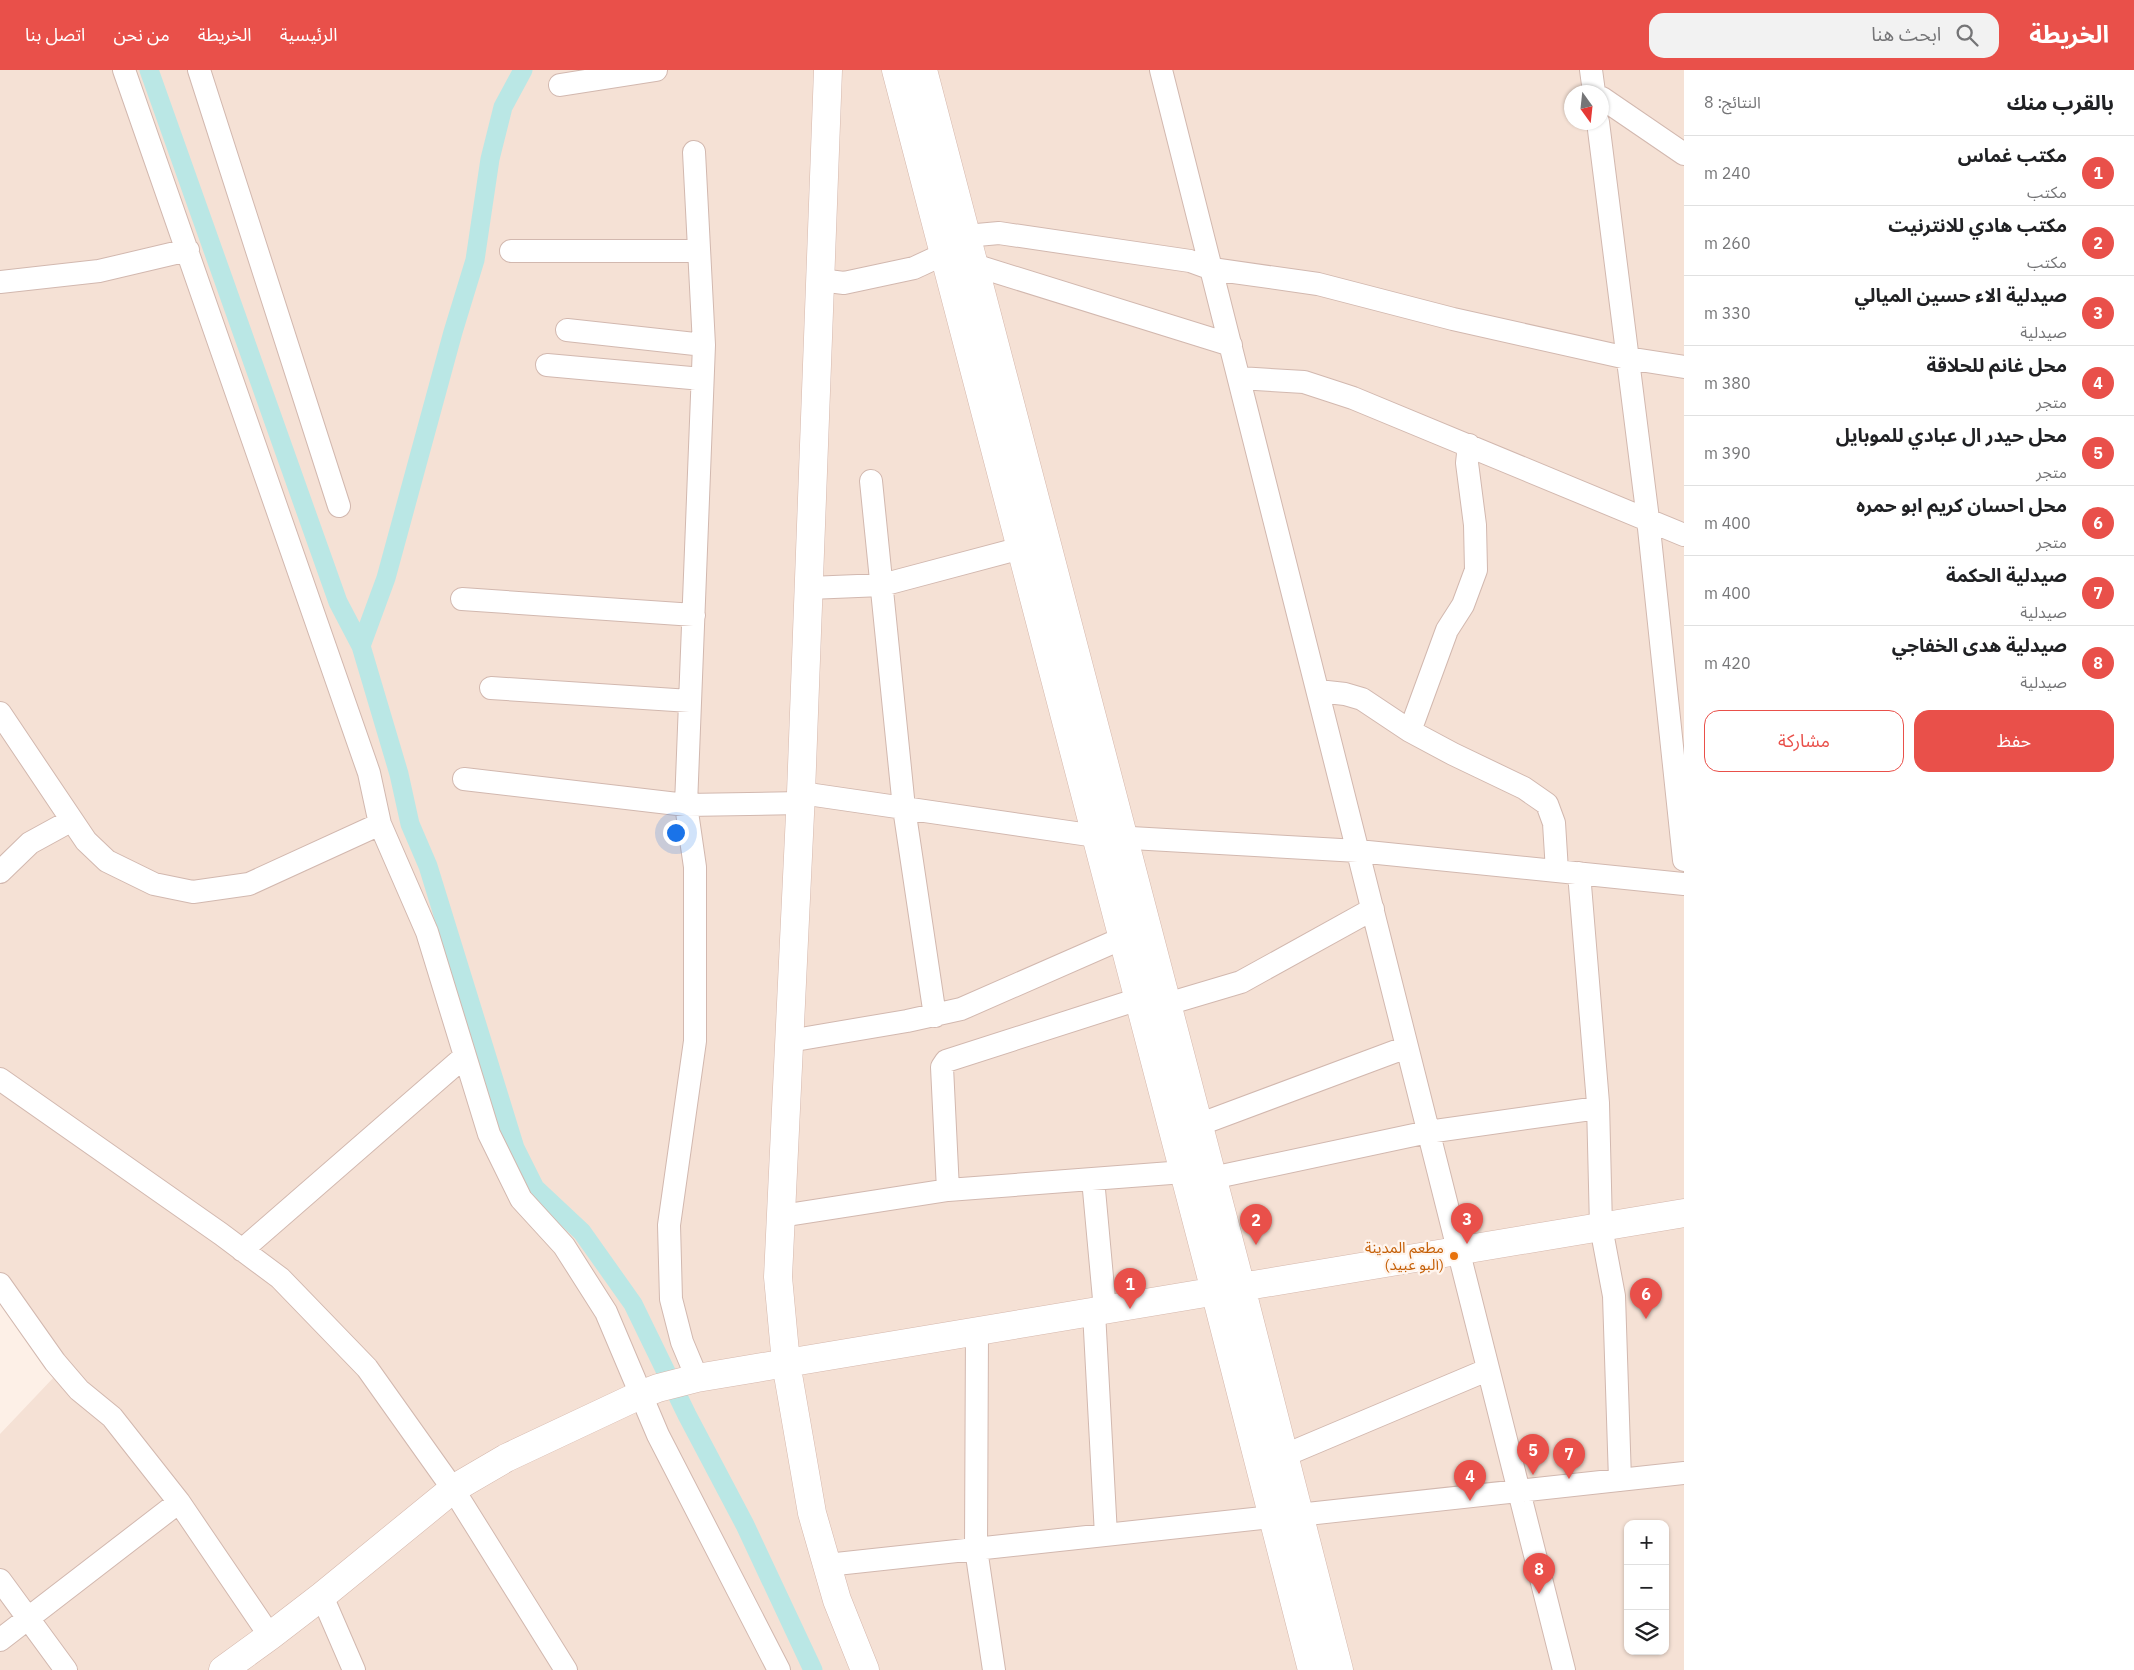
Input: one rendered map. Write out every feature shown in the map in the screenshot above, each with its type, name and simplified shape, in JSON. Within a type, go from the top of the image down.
[{"type":"street","points":[[124,70],[369,773],[380,824],[426,932],[489,1134],[521,1200],[564,1246],[606,1312],[649,1392],[658,1435],[779,1670]]},
{"type":"street","points":[[199,70],[339,506]]},
{"type":"street","points":[[560,85],[656,70]]},
{"type":"street","points":[[828,70],[801,798],[778,1277],[786,1363],[812,1513],[837,1600],[865,1670]]},
{"type":"street","points":[[896,70],[1184,1172],[1228,1289],[1283,1456],[1285,1516],[1338,1670]]},
{"type":"street","points":[[923,70],[1212,1178],[1228,1289],[1285,1516],[1312,1670]]},
{"type":"street","points":[[1161,70],[1564,1670]]},
{"type":"street","points":[[1591,70],[1593,85]]},
{"type":"street","points":[[1609,103],[1684,154]]},
{"type":"street","points":[[1599,130],[1648,519],[1684,860]]},
{"type":"street","points":[[694,152],[704,345],[686,805],[694,867],[694,1041],[669,1224],[671,1299],[682,1342],[697,1378]]},
{"type":"street","points":[[820,280],[844,283],[914,268],[944,254],[966,236],[999,233],[1190,261],[1212,269],[1318,284],[1453,319],[1627,358],[1684,367]]},
{"type":"street","points":[[0,282],[99,272],[188,250]]},
{"type":"street","points":[[511,251],[699,251]]},
{"type":"street","points":[[974,265],[1231,345]]},
{"type":"street","points":[[566,330],[704,345]]},
{"type":"street","points":[[547,365],[702,379]]},
{"type":"street","points":[[1240,378],[1304,382],[1353,398],[1684,535]]},
{"type":"street","points":[[1410,731],[1447,630],[1464,605],[1476,570],[1475,526],[1467,463],[1468,445]]},
{"type":"street","points":[[870,480],[904,808],[936,1016]]},
{"type":"street","points":[[809,588],[882,585],[1021,548]]},
{"type":"street","points":[[462,599],[694,615]]},
{"type":"street","points":[[491,688],[690,701]]},
{"type":"street","points":[[1318,691],[1344,694],[1362,699],[1410,731],[1524,788],[1547,804],[1554,823],[1557,871]]},
{"type":"street","points":[[0,713],[86,841],[107,861],[154,884],[193,892],[249,884],[380,824]]},
{"type":"street","points":[[464,779],[686,805],[801,798],[904,808],[1096,836],[1358,851],[1684,884]]},
{"type":"street","points":[[0,872],[30,843],[72,820]]},
{"type":"street","points":[[1579,873],[1598,1108],[1601,1227],[1614,1296],[1620,1480]]},
{"type":"street","points":[[1167,1004],[1241,982],[1373,909]]},
{"type":"street","points":[[789,1041],[936,1016],[961,1009],[1123,938]]},
{"type":"street","points":[[948,1190],[942,1067],[946,1060],[1139,998]]},
{"type":"street","points":[[1198,1124],[1407,1047]]},
{"type":"street","points":[[242,1250],[465,1056]]},
{"type":"street","points":[[0,1079],[280,1278],[367,1368],[453,1489],[566,1670]]},
{"type":"street","points":[[1212,1178],[1428,1132],[1598,1108]]},
{"type":"street","points":[[781,1216],[948,1190],[1184,1172]]},
{"type":"street","points":[[1092,1179],[1100,1311],[1106,1535]]},
{"type":"street","points":[[223,1670],[322,1596],[453,1489],[506,1458],[649,1392],[697,1378],[1684,1213]]},
{"type":"street","points":[[0,1284],[55,1362],[79,1390],[112,1418],[179,1502],[270,1636]]},
{"type":"street","points":[[977,1331],[976,1549],[994,1670]]},
{"type":"street","points":[[1283,1456],[1487,1370]]},
{"type":"street","points":[[827,1565],[1684,1473]]},
{"type":"street","points":[[0,1640],[179,1502]]},
{"type":"street","points":[[0,1580],[66,1670]]},
{"type":"street","points":[[322,1596],[354,1670]]},
{"type":"shaded area","points":[[0,70],[1684,70],[1684,1670],[0,1670],[0,1434],[55,1376],[0,1291]]},
{"type":"waterway","points":[[149,70],[338,602],[361,646],[399,774],[410,824],[428,866],[515,1148],[535,1188],[582,1232],[633,1304],[687,1415],[745,1525],[813,1670]]},
{"type":"waterway","points":[[361,646],[386,578],[453,332],[475,260],[490,159],[503,107],[523,70]]},
{"type":"place","name":"صيدلية الاء حسين الميالي","points":[[1467,1244]]},
{"type":"place","name":"مكتب هادي للانترنيت","points":[[1256,1245]]},
{"type":"place","name":"مطعم المدينة (البو عبيد)","points":[[1454,1256]]},
{"type":"place","name":"مكتب غماس","points":[[1130,1309]]},
{"type":"place","name":"محل احسان كريم ابو حمره","points":[[1646,1319]]},
{"type":"place","name":"محل حيدر ال عبادي للموبايل","points":[[1533,1475]]},
{"type":"place","name":"صيدلية الحكمة","points":[[1569,1479]]},
{"type":"place","name":"محل غانم للحلاقة","points":[[1470,1501]]},
{"type":"place","name":"صيدلية هدى الخفاجي","points":[[1539,1594]]}]
